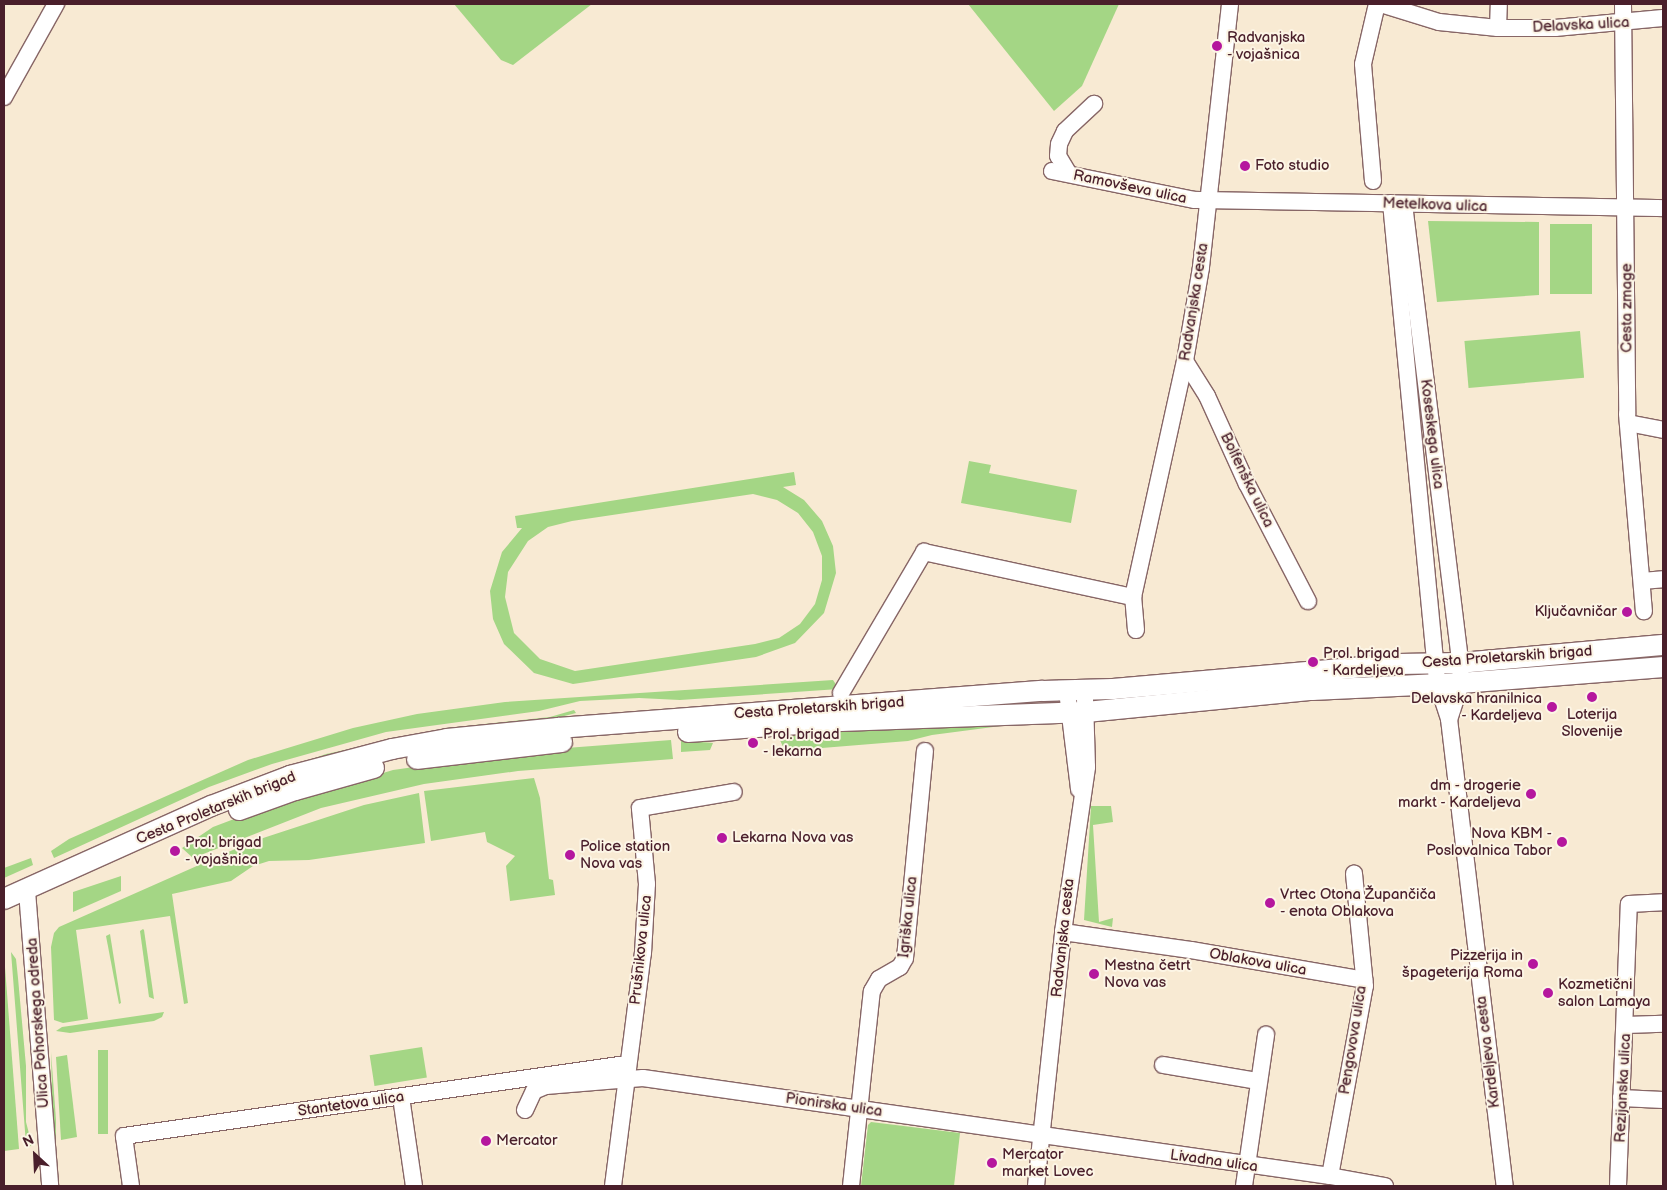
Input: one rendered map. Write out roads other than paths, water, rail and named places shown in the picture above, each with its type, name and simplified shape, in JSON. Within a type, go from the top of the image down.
[{"type":"main road","name":"Cesta Proletarskih brigad","points":[[4,913],[28,897],[237,796],[290,776],[392,749],[509,732],[1076,691],[1434,662],[1460,663],[1663,645]]},
{"type":"main road","name":"Cesta Proletarskih brigad","points":[[4,900],[28,897],[249,806],[338,777],[394,763],[484,749],[841,721],[1077,712],[1436,682],[1461,683],[1663,667]]},
{"type":"street","points":[[4,97],[56,4]]},
{"type":"street","name":"Radvanjska cesta","points":[[1136,630],[1133,597],[1185,361],[1201,267],[1230,4]]},
{"type":"street","points":[[1373,181],[1363,64],[1377,4]]},
{"type":"street","name":"Delavska ulica","points":[[1381,4],[1439,22],[1498,28],[1625,23],[1663,18]]},
{"type":"street","points":[[1498,28],[1499,4]]},
{"type":"street","name":"Cesta zmage","points":[[1623,4],[1625,23],[1628,423],[1644,611]]},
{"type":"street","points":[[1069,174],[1058,156],[1059,144],[1065,131],[1094,104]]},
{"type":"street","name":"Ramovševa ulica","points":[[1052,171],[1195,200],[1207,200]]},
{"type":"street","name":"Metelkova ulica","points":[[1207,200],[1663,208]]},
{"type":"street","name":"Koseskega ulica","points":[[1398,204],[1434,662],[1436,682],[1449,719]]},
{"type":"street","name":"Koseskega ulica","points":[[1398,204],[1460,663],[1461,683]]},
{"type":"street","name":"Bolfenška ulica","points":[[1185,361],[1207,396],[1246,484],[1308,601]]},
{"type":"street","points":[[1628,423],[1663,430]]},
{"type":"street","points":[[841,692],[924,552],[1133,597]]},
{"type":"street","points":[[1642,581],[1663,579]]},
{"type":"street","points":[[1449,719],[1461,683]]},
{"type":"street","name":"Radvanjska cesta","points":[[1036,1186],[1063,932],[1080,796],[1087,767],[1077,712],[1076,691]]},
{"type":"street","name":"Kardeljeva cesta","points":[[1449,719],[1506,1183]]},
{"type":"street","name":"Igriška ulica","points":[[851,1186],[872,991],[879,979],[900,967],[905,958],[925,751]]},
{"type":"street","name":"Prušnikova ulica","points":[[613,1186],[626,1071],[643,953],[648,884],[640,808],[734,792]]},
{"type":"street","name":"Pengovova ulica","points":[[1330,1176],[1364,980],[1354,874]]},
{"type":"street","name":"Ulica Pohorskega odreda","points":[[28,897],[50,1186]]},
{"type":"street","name":"Rezijanska ulica","points":[[1618,1186],[1626,1025],[1629,904],[1663,902]]},
{"type":"street","name":"Oblakova ulica","points":[[1063,932],[1364,980]]},
{"type":"street","points":[[1626,1025],[1663,1024]]},
{"type":"street","points":[[1244,1186],[1266,1035]]},
{"type":"street","points":[[1163,1065],[1258,1081]]},
{"type":"street","points":[[525,1110],[529,1097],[540,1088],[626,1071]]},
{"type":"street","name":"Pionirska ulica","points":[[626,1071],[858,1108],[1042,1134]]},
{"type":"street","name":"Stantetova ulica","points":[[131,1186],[124,1136],[401,1097],[626,1071]]},
{"type":"street","points":[[401,1097],[414,1186]]},
{"type":"street","points":[[1621,1098],[1663,1100]]},
{"type":"street","name":"Livadna ulica","points":[[1042,1134],[1247,1166],[1330,1176],[1385,1186]]},
{"type":"place","name":"Radvanjska - vojašnica","points":[[1217,46]]},
{"type":"place","name":"Foto studio","points":[[1245,166]]},
{"type":"place","name":"Ključavničar","points":[[1627,612]]},
{"type":"place","name":"Prol. brigad - Kardeljeva","points":[[1313,662]]},
{"type":"place","name":"Loterija Slovenije","points":[[1592,697]]},
{"type":"place","name":"Delavska hranilnica - Kardeljeva","points":[[1552,707]]},
{"type":"place","name":"Prol. brigad - lekarna","points":[[753,743]]},
{"type":"place","name":"dm - drogerie markt - Kardeljeva","points":[[1531,794]]},
{"type":"place","name":"Lekarna Nova vas","points":[[722,838]]},
{"type":"place","name":"Nova KBM - Poslovalnica Tabor","points":[[1562,842]]},
{"type":"place","name":"Prol. brigad - vojašnica","points":[[175,851]]},
{"type":"place","name":"Police station Nova vas","points":[[570,855]]},
{"type":"place","name":"Vrtec Otona Župančiča - enota Oblakova","points":[[1270,903]]},
{"type":"place","name":"Pizzerija in špageterija Roma","points":[[1533,964]]},
{"type":"place","name":"Mestna četrt Nova vas","points":[[1094,974]]},
{"type":"place","name":"Kozmetični salon Lamaya","points":[[1548,993]]},
{"type":"place","name":"Mercator","points":[[486,1141]]},
{"type":"place","name":"Mercator market Lovec","points":[[992,1163]]}]
